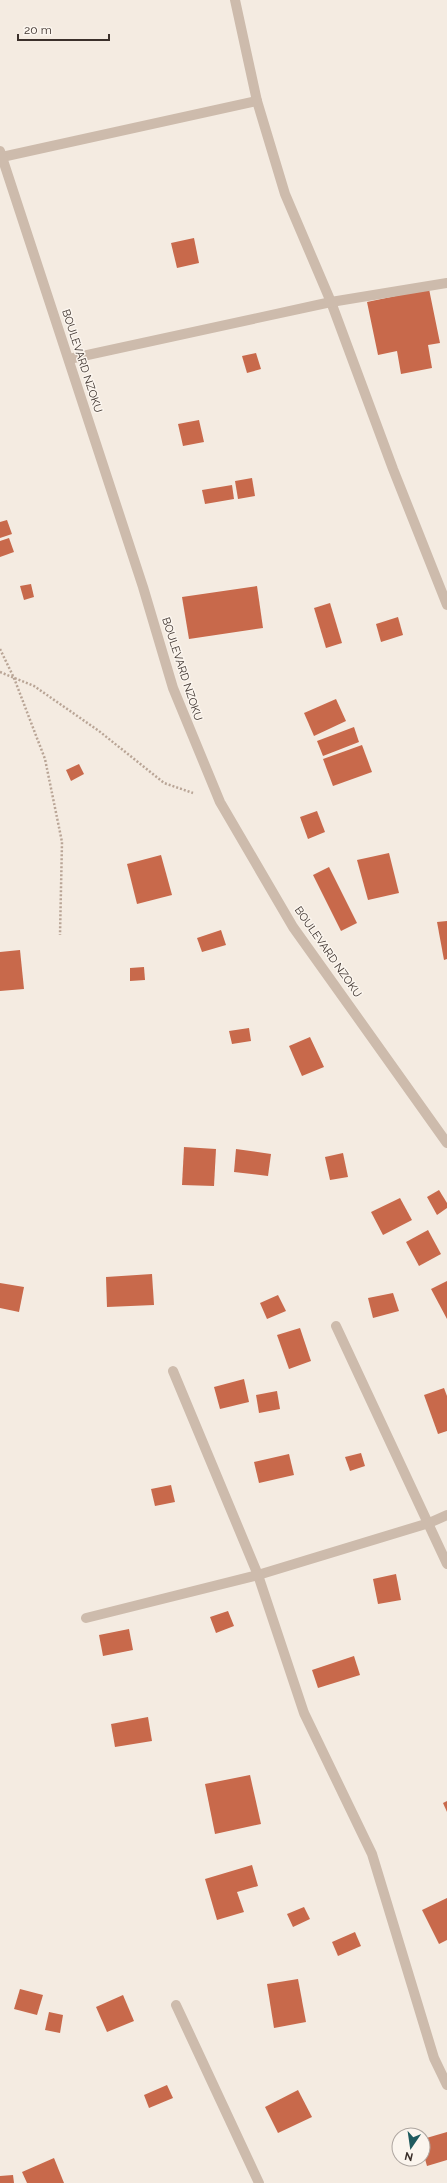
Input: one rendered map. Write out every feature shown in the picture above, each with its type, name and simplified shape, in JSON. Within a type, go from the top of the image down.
[{"type":"street","points":[[235,0],[257,101],[285,194],[331,302],[393,470],[447,605]]},
{"type":"street","points":[[1,154],[257,101]]},
{"type":"street","name":"BOULEVARD NZOKU","points":[[1,154],[143,587],[173,688],[220,802],[293,926],[447,1143]]},
{"type":"street","points":[[69,358],[331,302],[447,283]]},
{"type":"street","points":[[336,1326],[447,1564]]},
{"type":"street","points":[[173,1370],[258,1575],[304,1713],[372,1854],[434,2058],[447,2085]]},
{"type":"street","points":[[86,1618],[258,1575],[429,1523],[447,1515]]},
{"type":"street","points":[[176,2005],[259,2183]]},
{"type":"path","points":[[0,649],[14,678],[44,759],[62,842],[60,935]]},
{"type":"path","points":[[0,672],[34,686],[93,727],[164,783],[220,802]]},
{"type":"building","points":[[194,238],[199,263],[177,268],[171,243]]},
{"type":"building","points":[[429,289],[440,343],[428,345],[432,368],[401,374],[397,351],[378,355],[367,302]]},
{"type":"building","points":[[256,353],[261,369],[247,373],[242,356]]},
{"type":"building","points":[[199,420],[204,442],[183,446],[178,424]]},
{"type":"building","points":[[252,478],[255,496],[238,499],[235,481]]},
{"type":"building","points":[[232,485],[234,499],[205,504],[202,490]]},
{"type":"building","points":[[7,520],[12,534],[0,538],[0,522]]},
{"type":"building","points":[[9,538],[14,552],[0,557],[0,541]]},
{"type":"building","points":[[31,584],[34,597],[24,600],[20,586]]},
{"type":"building","points":[[257,586],[263,628],[189,639],[182,597]]},
{"type":"building","points":[[330,603],[342,643],[326,648],[314,608]]},
{"type":"building","points":[[398,617],[403,635],[381,642],[376,624]]},
{"type":"building","points":[[336,699],[346,721],[314,736],[304,713]]},
{"type":"building","points":[[354,727],[359,742],[323,756],[317,741]]},
{"type":"building","points":[[362,745],[372,772],[333,786],[323,759]]},
{"type":"building","points":[[79,764],[84,774],[71,781],[66,770]]},
{"type":"building","points":[[317,811],[325,832],[308,839],[300,817]]},
{"type":"building","points":[[389,853],[399,893],[368,900],[357,860]]},
{"type":"building","points":[[161,855],[172,895],[137,904],[127,864]]},
{"type":"building","points":[[329,867],[357,923],[341,931],[313,875]]},
{"type":"building","points":[[447,921],[447,959],[444,960],[437,922]]},
{"type":"building","points":[[221,930],[226,945],[202,952],[197,938]]},
{"type":"building","points":[[20,950],[24,989],[0,991],[0,952]]},
{"type":"building","points":[[144,967],[145,980],[130,981],[130,968]]},
{"type":"building","points":[[249,1028],[251,1041],[232,1044],[229,1031]]},
{"type":"building","points":[[310,1037],[324,1067],[302,1076],[289,1046]]},
{"type":"building","points":[[184,1147],[216,1149],[214,1186],[182,1185]]},
{"type":"building","points":[[236,1149],[271,1154],[268,1176],[234,1172]]},
{"type":"building","points":[[343,1153],[348,1177],[330,1180],[325,1157]]},
{"type":"building","points":[[439,1190],[447,1203],[447,1208],[437,1215],[427,1197]]},
{"type":"building","points":[[400,1198],[412,1220],[383,1235],[371,1212]]},
{"type":"building","points":[[428,1230],[441,1254],[419,1266],[406,1242]]},
{"type":"building","points":[[152,1274],[154,1305],[107,1307],[106,1277]]},
{"type":"building","points":[[447,1281],[447,1319],[431,1289]]},
{"type":"building","points":[[0,1283],[24,1287],[19,1312],[0,1308]]},
{"type":"building","points":[[393,1293],[399,1311],[373,1318],[368,1298]]},
{"type":"building","points":[[278,1295],[286,1311],[267,1319],[260,1303]]},
{"type":"building","points":[[300,1328],[311,1361],[289,1369],[277,1335]]},
{"type":"building","points":[[244,1379],[249,1402],[220,1409],[214,1387]]},
{"type":"building","points":[[444,1388],[447,1396],[447,1431],[438,1434],[424,1395]]},
{"type":"building","points":[[277,1391],[280,1409],[259,1413],[256,1395]]},
{"type":"building","points":[[361,1453],[365,1466],[350,1471],[345,1457]]},
{"type":"building","points":[[289,1454],[294,1475],[259,1483],[254,1462]]},
{"type":"building","points":[[171,1485],[175,1502],[155,1506],[151,1489]]},
{"type":"building","points":[[396,1574],[401,1600],[378,1604],[373,1579]]},
{"type":"building","points":[[228,1611],[234,1626],[216,1633],[210,1617]]},
{"type":"building","points":[[129,1629],[133,1650],[103,1656],[99,1635]]},
{"type":"building","points":[[354,1656],[360,1675],[318,1688],[312,1670]]},
{"type":"building","points":[[148,1717],[152,1741],[115,1747],[111,1724]]},
{"type":"building","points":[[250,1775],[261,1824],[215,1834],[205,1784]]},
{"type":"building","points":[[447,1801],[447,1812],[443,1803]]},
{"type":"building","points":[[252,1865],[258,1886],[237,1892],[244,1912],[217,1920],[205,1879]]},
{"type":"building","points":[[447,1898],[447,1940],[439,1944],[422,1910]]},
{"type":"building","points":[[304,1907],[310,1919],[293,1927],[287,1914]]},
{"type":"building","points":[[355,1932],[361,1946],[338,1956],[332,1942]]},
{"type":"building","points":[[298,1979],[306,2022],[274,2028],[267,1984]]},
{"type":"building","points":[[20,1989],[43,1995],[37,2015],[14,2009]]},
{"type":"building","points":[[123,1995],[134,2021],[107,2032],[96,2007]]},
{"type":"building","points":[[49,2012],[63,2015],[60,2033],[45,2030]]},
{"type":"building","points":[[167,2085],[173,2098],[149,2108],[144,2095]]},
{"type":"building","points":[[298,2090],[312,2117],[278,2133],[265,2107]]},
{"type":"building","points":[[447,2132],[447,2160],[431,2165],[431,2137]]},
{"type":"building","points":[[54,2158],[64,2183],[27,2183],[22,2172]]},
{"type":"building","points":[[13,2175],[14,2183],[0,2183],[0,2176]]}]
